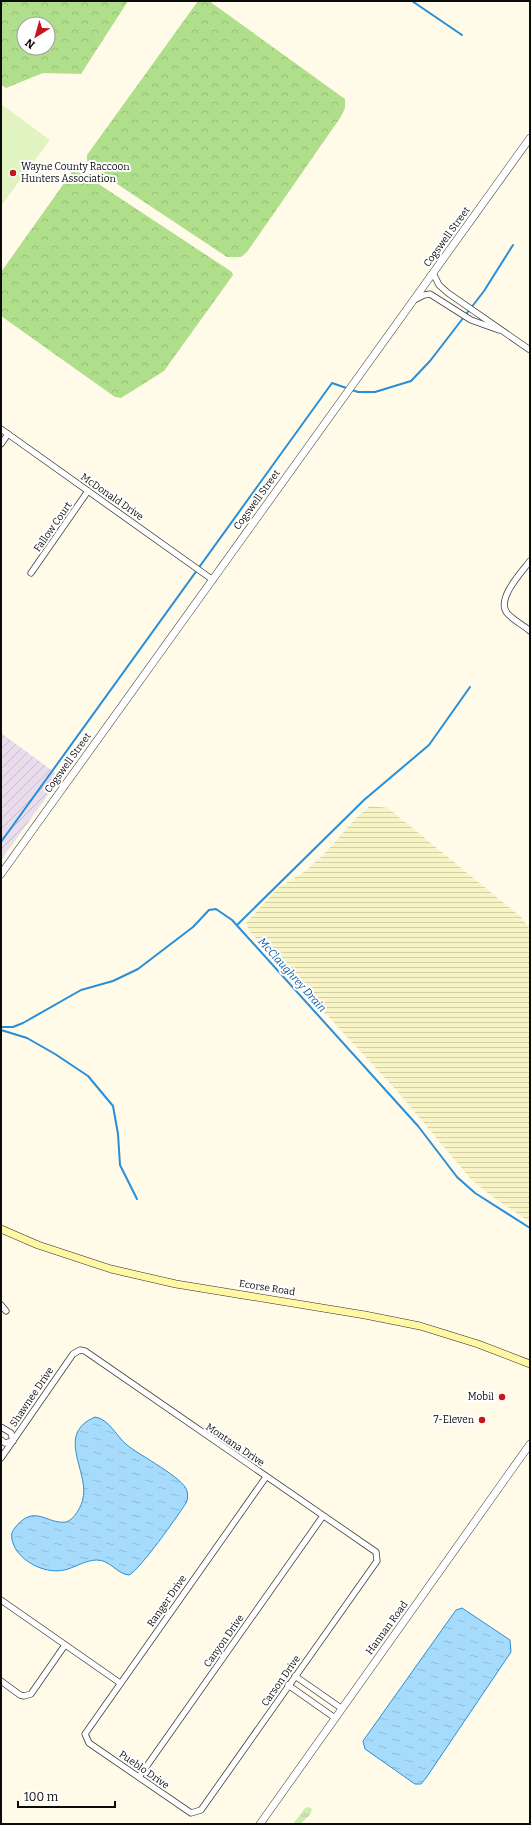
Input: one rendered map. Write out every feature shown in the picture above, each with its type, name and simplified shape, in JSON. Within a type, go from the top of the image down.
[{"type":"main road","name":"Ecorse Road","points":[[1,1229],[38,1245],[111,1269],[176,1284],[365,1315],[420,1326],[478,1344],[530,1364]]},
{"type":"street","name":"Cogswell Street","points":[[1,874],[530,138]]},
{"type":"street","points":[[433,273],[439,285],[530,350]]},
{"type":"street","points":[[413,300],[430,294],[471,320],[503,331]]},
{"type":"street","name":"McDonald Drive","points":[[1,430],[213,580]]},
{"type":"street","points":[[1,444],[8,434]]},
{"type":"street","name":"Fallow Court","points":[[31,573],[88,491]]},
{"type":"street","points":[[530,561],[506,596],[504,606],[510,616],[530,631]]},
{"type":"street","points":[[1,1305],[6,1312]]},
{"type":"street","name":"Shawnee Drive","points":[[1,1458],[73,1354],[80,1350]]},
{"type":"street","name":"Montana Drive","points":[[80,1350],[85,1351],[374,1550],[378,1556]]},
{"type":"street","points":[[1,1427],[11,1434],[13,1441],[5,1442],[1,1440]]},
{"type":"street","name":"Hannan Road","points":[[260,1824],[530,1444]]},
{"type":"street","name":"Ranger Drive","points":[[85,1737],[87,1730],[266,1477]]},
{"type":"street","name":"Canyon Drive","points":[[139,1777],[323,1516]]},
{"type":"street","name":"Carson Drive","points":[[195,1814],[201,1810],[377,1561],[378,1556]]},
{"type":"street","points":[[1,1600],[120,1683]]},
{"type":"street","points":[[1,1681],[20,1695],[24,1696],[31,1694],[65,1645]]},
{"type":"street","points":[[295,1676],[341,1708]]},
{"type":"street","points":[[288,1685],[335,1718]]},
{"type":"street","name":"Pueblo Drive","points":[[85,1737],[89,1743],[189,1812],[195,1814]]},
{"type":"shaded area","points":[[1,733],[61,777],[1,860]]},
{"type":"shaded area","points":[[370,806],[388,808],[521,917],[529,928],[530,1222],[490,1195],[470,1178],[398,1092],[249,931],[246,923],[278,888],[307,870],[324,854],[358,816]]},
{"type":"green space","points":[[1,1],[128,1],[81,74],[43,73],[6,88],[1,85]]},
{"type":"green space","points":[[198,1],[209,1],[345,99],[345,108],[340,118],[247,252],[241,257],[227,257],[93,168],[87,161],[87,155]]},
{"type":"green space","name":"Wayne County Raccoon Hunters Association","points":[[1,104],[50,140],[1,206]]},
{"type":"green space","points":[[72,172],[82,173],[232,272],[233,275],[164,371],[121,398],[115,397],[1,316],[1,272]]},
{"type":"green space","points":[[309,1807],[312,1809],[310,1815],[300,1824],[293,1824],[305,1808]]},
{"type":"water","points":[[95,1417],[100,1418],[109,1425],[127,1445],[170,1473],[184,1486],[187,1491],[186,1503],[176,1518],[141,1564],[129,1575],[121,1572],[106,1562],[97,1560],[86,1562],[61,1571],[40,1568],[27,1561],[17,1551],[12,1540],[14,1529],[21,1521],[28,1517],[40,1516],[53,1521],[66,1522],[72,1519],[77,1512],[83,1498],[84,1487],[76,1454],[75,1443],[77,1433],[83,1424]]},
{"type":"water","points":[[462,1608],[510,1640],[511,1652],[426,1778],[421,1784],[415,1784],[365,1749],[363,1741],[456,1610]]},
{"type":"waterway","points":[[412,1],[462,35]]},
{"type":"waterway","points":[[1,842],[332,383],[358,392],[375,392],[411,381],[430,361],[484,291],[513,245]]},
{"type":"waterway","points":[[237,925],[364,800],[429,745],[470,687]]},
{"type":"waterway","name":"McClaughrey Drain","points":[[1,1027],[13,1027],[23,1023],[81,990],[113,981],[138,969],[193,927],[209,910],[216,909],[232,920],[418,1126],[457,1177],[475,1193],[530,1228]]},
{"type":"waterway","points":[[1,1030],[27,1038],[55,1054],[88,1076],[113,1106],[118,1134],[120,1165],[137,1199]]},
{"type":"place","name":"Wayne County Raccoon Hunters Association","points":[[13,173]]},
{"type":"place","name":"Mobil","points":[[502,1397]]},
{"type":"place","name":"7-Eleven","points":[[482,1420]]}]
